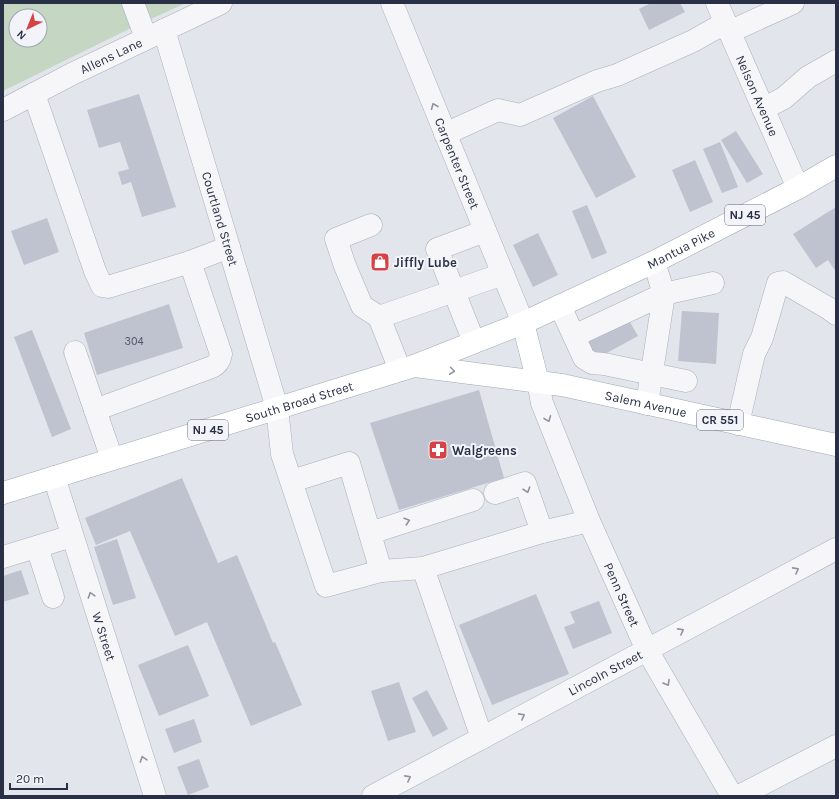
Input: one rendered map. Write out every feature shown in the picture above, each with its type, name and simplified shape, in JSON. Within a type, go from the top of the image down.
[{"type":"main road","name":"Mantua Pike","points":[[523,323],[654,262],[798,188],[836,166]]},
{"type":"main road","name":"South Broad Street","points":[[3,493],[407,368],[523,323]]},
{"type":"main road","points":[[523,323],[538,382]]},
{"type":"main road","name":"CR 551","points":[[407,368],[538,382]]},
{"type":"main road","name":"Salem Avenue","points":[[538,382],[562,385],[836,445]]},
{"type":"street","name":"Courtland Street","points":[[133,3],[155,34],[229,247],[277,408],[282,454],[326,586],[381,571]]},
{"type":"street","name":"Allens Lane","points":[[3,110],[155,34],[221,3]]},
{"type":"street","name":"Carpenter Street","points":[[392,3],[523,323]]},
{"type":"street","name":"Nelson Avenue","points":[[717,3],[798,188]]},
{"type":"street","points":[[445,134],[498,110],[520,115],[727,27],[793,3]]},
{"type":"street","points":[[763,109],[784,98],[808,77],[836,61]]},
{"type":"street","points":[[34,94],[95,271],[102,286],[108,287],[190,262],[229,247]]},
{"type":"street","points":[[371,225],[336,239],[345,266],[362,306],[379,318],[407,368]]},
{"type":"street","points":[[474,342],[437,249],[485,231]]},
{"type":"street","points":[[95,410],[217,364],[221,354],[190,262]]},
{"type":"street","points":[[647,404],[664,294],[654,262]]},
{"type":"street","points":[[379,318],[503,274]]},
{"type":"street","points":[[738,424],[754,354],[762,338],[778,283],[782,282],[836,314]]},
{"type":"street","points":[[574,336],[664,294],[713,284]]},
{"type":"street","points":[[560,306],[584,358],[592,363],[686,380]]},
{"type":"street","points":[[74,352],[112,459]]},
{"type":"street","points":[[604,364],[604,394]]},
{"type":"street","name":"Penn Street","points":[[538,382],[542,403],[589,521],[647,650],[732,796]]},
{"type":"street","points":[[292,481],[349,463],[381,571],[423,568],[542,532],[589,521]]},
{"type":"street","name":"W Street","points":[[54,477],[154,796]]},
{"type":"street","points":[[495,493],[525,483],[542,532]]},
{"type":"street","points":[[370,533],[473,500]]},
{"type":"street","points":[[3,557],[72,536]]},
{"type":"street","points":[[36,548],[53,597]]},
{"type":"street","name":"Lincoln Street","points":[[373,796],[836,549]]},
{"type":"street","points":[[423,568],[482,738]]},
{"type":"street","points":[[739,796],[836,746]]},
{"type":"green space","points":[[3,3],[186,3],[131,28],[3,91]]},
{"type":"building","points":[[651,3],[680,3],[685,12],[649,30],[639,9]]},
{"type":"building","points":[[139,94],[176,207],[142,217],[131,182],[122,185],[118,172],[129,169],[120,142],[99,148],[87,110]]},
{"type":"building","points":[[593,96],[636,177],[596,198],[553,118]]},
{"type":"building","points":[[736,131],[763,174],[747,183],[721,140]]},
{"type":"building","points":[[720,142],[738,187],[722,193],[703,149]]},
{"type":"building","points":[[695,160],[713,202],[690,212],[672,170]]},
{"type":"building","points":[[587,205],[607,253],[592,259],[572,211]]},
{"type":"building","points":[[836,207],[836,272],[828,260],[816,268],[793,234]]},
{"type":"building","points":[[47,218],[59,252],[24,265],[11,231]]},
{"type":"building","points":[[538,233],[558,275],[533,287],[513,245]]},
{"type":"building","points":[[169,304],[183,348],[97,375],[84,333]]},
{"type":"building","points":[[682,311],[719,313],[716,364],[678,361]]},
{"type":"building","points":[[627,317],[638,336],[592,361],[581,342]]},
{"type":"building","points":[[32,330],[71,429],[52,437],[14,337]]},
{"type":"building","name":"Walgreens","points":[[479,390],[504,478],[399,510],[370,423]]},
{"type":"building","points":[[182,478],[218,563],[237,555],[273,643],[275,642],[302,705],[251,726],[207,622],[175,636],[130,531],[96,545],[85,518]]},
{"type":"building","points":[[117,539],[136,598],[113,605],[94,547]]},
{"type":"building","points":[[21,570],[29,594],[3,602],[3,576]]},
{"type":"building","points":[[536,594],[569,674],[492,705],[459,625]]},
{"type":"building","points":[[599,601],[612,633],[573,649],[564,627],[575,623],[570,612]]},
{"type":"building","points":[[188,645],[209,696],[159,716],[138,665]]},
{"type":"building","points":[[399,682],[416,732],[388,741],[371,691]]},
{"type":"building","points":[[427,690],[448,729],[433,737],[412,698]]},
{"type":"building","points":[[194,719],[202,742],[174,753],[165,729]]},
{"type":"building","points":[[199,759],[209,787],[188,795],[177,767]]},
{"type":"place","name":"Jiffly Lube","points":[[380,262]]},
{"type":"place","name":"Walgreens","points":[[438,450]]}]
